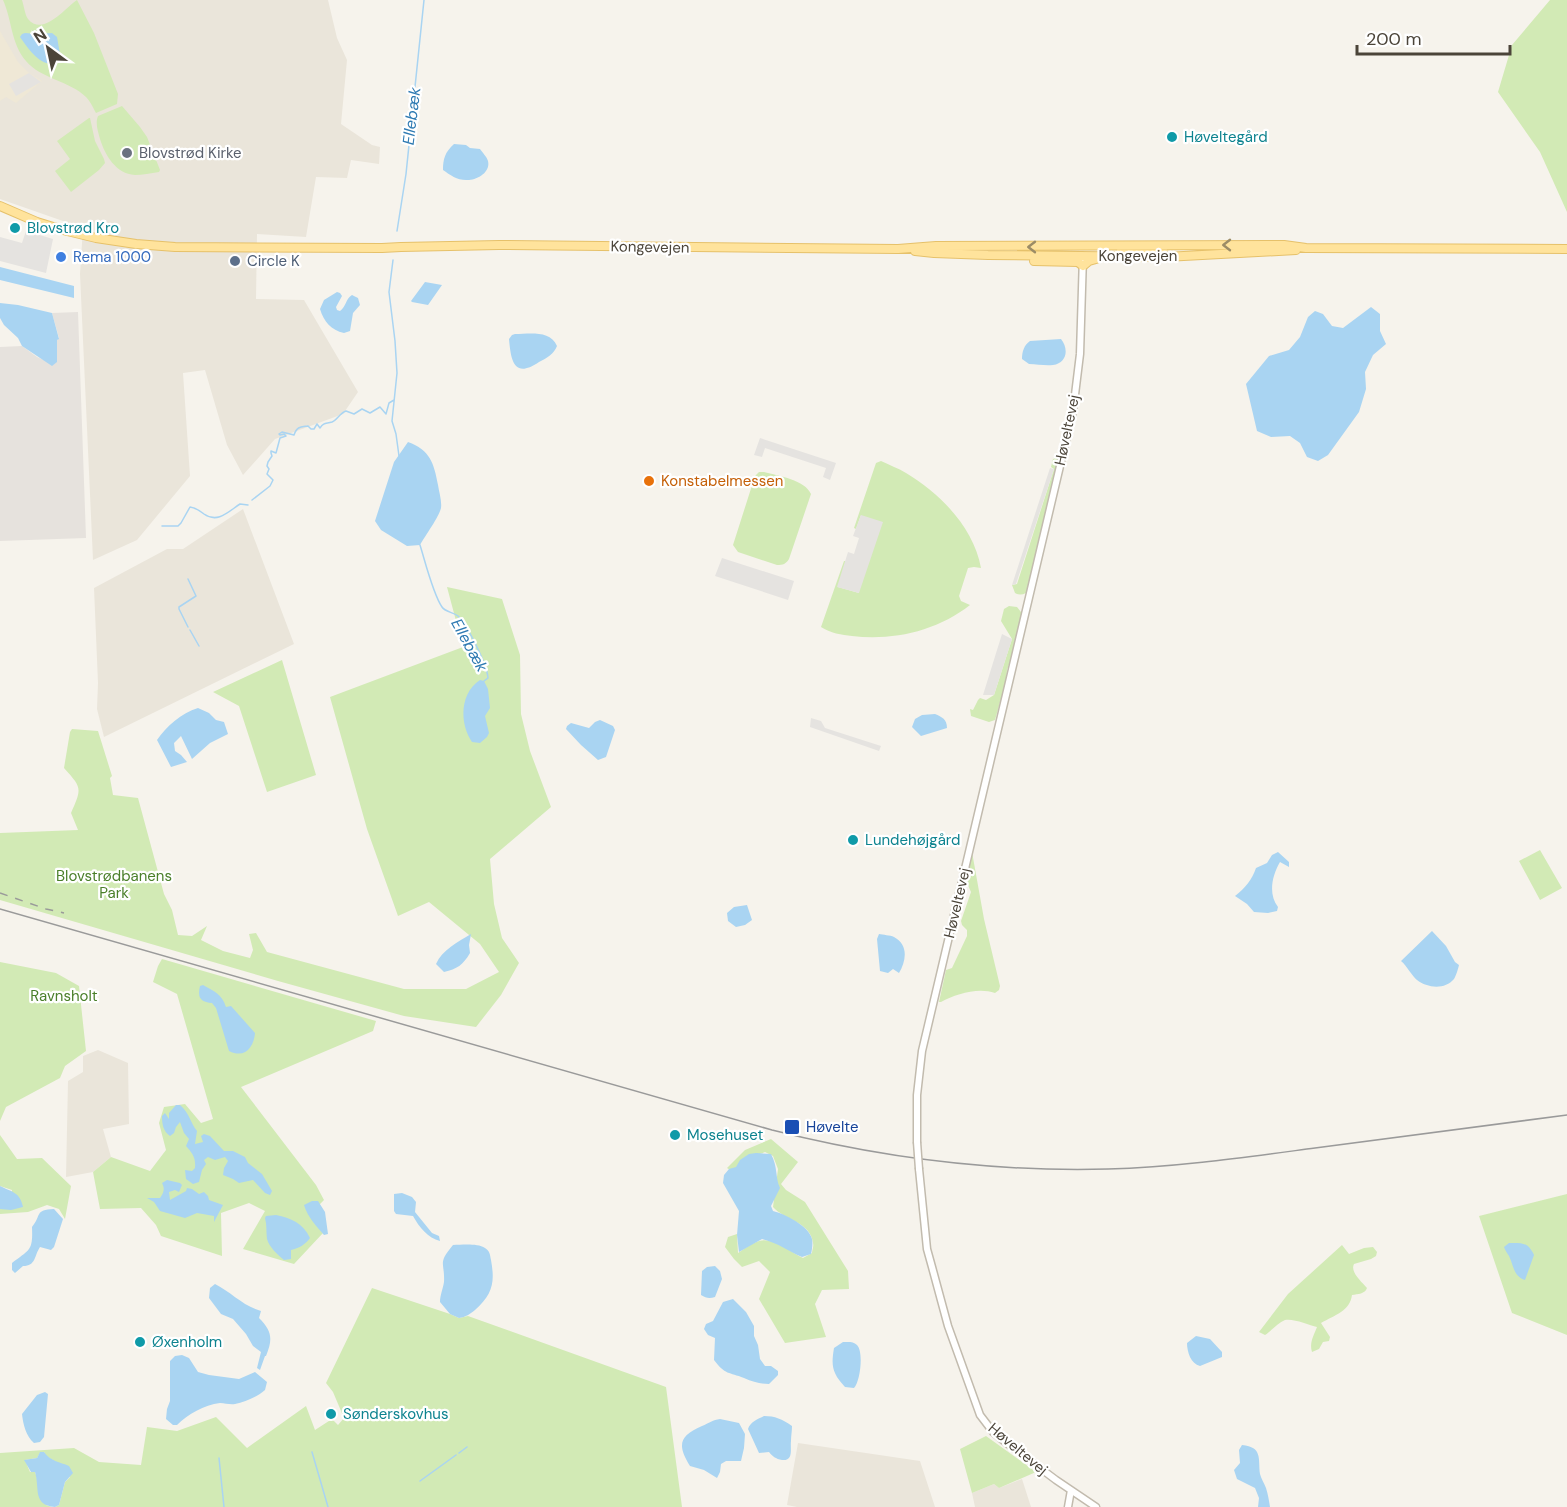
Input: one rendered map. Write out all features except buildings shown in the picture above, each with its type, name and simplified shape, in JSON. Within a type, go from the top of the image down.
[{"type":"main road","name":"Kongevejen","points":[[0,200],[56,222],[97,233],[167,242],[898,249],[936,246],[1201,245],[1284,245],[1306,248],[1567,249]]},
{"type":"main road","name":"Kongevejen","points":[[0,206],[63,230],[136,244],[168,247],[382,248],[401,246]]},
{"type":"main road","points":[[1060,246],[1075,249],[1083,256],[1090,251],[1151,251],[1201,245]]},
{"type":"main road","name":"Kongevejen","points":[[898,249],[988,255],[1165,257],[1285,252],[1306,248]]},
{"type":"main road","points":[[988,255],[1026,260],[1078,262],[1083,266],[1089,261],[1108,256]]},
{"type":"street","name":"Høveltevej","points":[[1083,256],[1080,354],[1072,411],[922,1052],[917,1095],[917,1142],[929,1258],[948,1326],[980,1415],[1004,1442],[1096,1507]]},
{"type":"street","points":[[1068,1507],[1071,1491]]},
{"type":"shaded area","points":[[0,0],[328,0],[337,38],[347,60],[341,124],[372,145],[380,147],[379,164],[351,160],[347,178],[316,177],[306,237],[257,234],[256,299],[304,300],[358,392],[343,414],[275,439],[243,475],[227,445],[205,370],[183,373],[190,476],[137,540],[93,560],[80,274],[83,228],[0,199]]},
{"type":"shaded area","points":[[0,31],[18,62],[42,81],[16,103],[6,97],[0,101]]},
{"type":"shaded area","points":[[29,73],[41,82],[16,96],[9,84]]},
{"type":"shaded area","points":[[26,231],[53,239],[46,273],[0,261],[0,237],[22,243]]},
{"type":"shaded area","points":[[78,312],[86,538],[0,541],[0,347],[22,346],[46,361],[59,338],[52,313]]},
{"type":"shaded area","points":[[760,438],[836,463],[830,480],[823,477],[826,468],[765,448],[762,457],[754,455]]},
{"type":"shaded area","points":[[1050,468],[1054,469],[1016,584],[1012,585]]},
{"type":"shaded area","points":[[243,509],[294,644],[104,737],[97,709],[94,588],[167,549],[183,549]]},
{"type":"shaded area","points":[[861,515],[883,522],[859,593],[837,587],[848,552],[854,554],[859,538],[853,536]]},
{"type":"shaded area","points":[[722,558],[794,581],[788,600],[715,576]]},
{"type":"shaded area","points":[[1002,634],[1012,639],[994,695],[983,695]]},
{"type":"shaded area","points":[[811,718],[821,721],[825,728],[881,746],[879,751],[810,727]]},
{"type":"shaded area","points":[[98,1050],[128,1063],[129,1124],[103,1129],[111,1157],[93,1172],[66,1177],[68,1081],[83,1072],[83,1056]]},
{"type":"shaded area","points":[[798,1443],[920,1461],[935,1507],[797,1507],[787,1505]]},
{"type":"shaded area","points":[[1022,1479],[1031,1507],[975,1507],[972,1493],[994,1484],[999,1488]]},
{"type":"green space","points":[[3,0],[22,0],[28,19],[40,25],[54,19],[77,0],[94,33],[118,94],[117,104],[96,113],[88,99],[79,92],[32,67],[17,47]]},
{"type":"green space","points":[[1550,0],[1567,0],[1567,212],[1540,152],[1498,92],[1512,45]]},
{"type":"green space","points":[[122,106],[147,137],[159,172],[128,174],[112,163],[105,151],[98,130],[98,116]]},
{"type":"green space","points":[[89,118],[95,141],[105,163],[71,192],[55,171],[70,159],[57,141]]},
{"type":"green space","points":[[1057,458],[1058,462],[1029,583],[1026,593],[1017,594],[1012,585],[1017,584],[1054,469],[1051,467],[1053,459]]},
{"type":"green space","points":[[881,461],[919,481],[943,501],[971,539],[981,568],[968,568],[959,596],[961,601],[970,605],[943,622],[899,635],[848,636],[821,627],[844,561],[846,561],[838,587],[859,593],[861,515],[856,529],[854,528],[876,463]]},
{"type":"green space","points":[[759,472],[791,479],[803,485],[811,494],[789,559],[783,564],[777,565],[738,552],[733,545],[755,476]]},
{"type":"green space","name":"Blovstrødbanens Park","points":[[447,587],[502,599],[520,655],[521,714],[530,751],[551,807],[490,859],[494,904],[502,938],[519,963],[501,995],[476,1027],[404,1016],[0,900],[0,833],[78,830],[71,813],[77,798],[77,784],[64,768],[70,732],[72,729],[98,731],[112,776],[110,778],[113,795],[138,798],[164,894],[172,910],[178,935],[192,936],[207,926],[201,940],[223,951],[250,958],[253,950],[249,934],[256,933],[267,952],[404,989],[466,989],[499,972],[480,944],[429,902],[398,916],[367,829],[330,697],[463,647]]},
{"type":"green space","points":[[1009,606],[1017,607],[1021,612],[1021,617],[995,720],[989,722],[971,716],[970,709],[973,710],[980,698],[986,700],[994,695],[1012,639],[1001,621],[1004,609]]},
{"type":"green space","points":[[282,660],[316,775],[267,792],[239,706],[213,692]]},
{"type":"green space","points":[[1540,850],[1562,888],[1540,900],[1519,861]]},
{"type":"green space","points":[[972,852],[984,919],[1000,986],[995,993],[967,992],[939,1002],[946,970],[952,968],[967,936],[967,930],[961,921],[971,892],[967,882],[967,872]]},
{"type":"green space","points":[[162,959],[376,1021],[373,1031],[241,1087],[316,1185],[324,1200],[309,1215],[323,1233],[294,1264],[243,1249],[265,1211],[249,1203],[221,1213],[222,1256],[161,1236],[156,1225],[141,1208],[100,1209],[93,1172],[111,1157],[150,1171],[166,1150],[159,1123],[164,1107],[185,1104],[201,1123],[213,1119],[177,994],[153,982]]},
{"type":"green space","name":"Ravnsholt","points":[[0,962],[56,973],[79,986],[86,1051],[65,1066],[60,1078],[6,1107],[0,1121]]},
{"type":"green space","points":[[0,1135],[17,1159],[42,1158],[71,1186],[65,1219],[59,1209],[47,1205],[28,1212],[0,1214],[0,1209],[11,1209],[12,1190],[0,1186]]},
{"type":"green space","points":[[771,1139],[798,1162],[781,1184],[805,1202],[848,1271],[849,1289],[822,1290],[815,1304],[826,1337],[785,1343],[759,1299],[770,1272],[759,1261],[742,1267],[725,1247],[728,1237],[737,1234],[738,1253],[754,1243],[765,1240],[776,1243],[803,1258],[812,1253],[813,1243],[807,1230],[773,1207],[778,1169],[773,1156],[765,1152],[741,1161],[733,1172],[727,1168],[745,1150]]},
{"type":"green space","points":[[1567,1194],[1567,1335],[1512,1313],[1479,1216]]},
{"type":"green space","points":[[1342,1245],[1349,1254],[1373,1247],[1377,1252],[1376,1256],[1354,1264],[1353,1267],[1367,1288],[1366,1290],[1352,1295],[1345,1309],[1321,1323],[1330,1337],[1329,1341],[1323,1342],[1319,1349],[1312,1352],[1311,1342],[1317,1327],[1292,1320],[1282,1321],[1265,1335],[1259,1332],[1288,1294]]},
{"type":"green space","points":[[372,1288],[459,1318],[468,1316],[666,1387],[682,1507],[55,1507],[59,1505],[65,1482],[70,1477],[44,1452],[40,1453],[37,1458],[25,1460],[30,1472],[35,1472],[46,1505],[52,1507],[0,1507],[0,1453],[74,1448],[99,1462],[141,1465],[147,1427],[177,1431],[216,1417],[247,1448],[306,1406],[315,1430],[332,1419],[338,1425],[344,1418],[333,1392],[326,1383]]},
{"type":"green space","points":[[986,1436],[1036,1472],[999,1488],[994,1484],[972,1493],[960,1449]]},
{"type":"water","points":[[25,33],[52,33],[57,37],[61,60],[49,64],[43,62],[20,37]]},
{"type":"water","points":[[454,144],[480,149],[488,161],[485,173],[478,178],[466,180],[443,170],[445,156]]},
{"type":"water","points":[[0,267],[74,286],[74,298],[0,280]]},
{"type":"water","points":[[425,282],[442,285],[428,305],[412,302],[411,301]]},
{"type":"water","points":[[337,292],[342,296],[336,307],[337,310],[342,309],[352,295],[358,298],[360,305],[353,313],[350,331],[344,333],[329,325],[320,309],[324,300]]},
{"type":"water","points":[[0,303],[52,313],[59,339],[57,340],[57,362],[52,366],[22,346],[0,318]]},
{"type":"water","points":[[1371,307],[1380,314],[1380,331],[1386,344],[1373,355],[1365,372],[1366,389],[1359,412],[1328,455],[1318,461],[1307,457],[1300,443],[1290,436],[1271,437],[1257,431],[1246,384],[1269,356],[1289,350],[1300,337],[1308,317],[1315,311],[1323,314],[1332,326],[1343,328]]},
{"type":"water","points":[[515,334],[545,335],[550,337],[557,346],[545,359],[531,367],[519,368],[513,360],[509,339]]},
{"type":"water","points":[[1061,339],[1066,351],[1064,359],[1058,364],[1029,364],[1022,359],[1024,349],[1030,341]]},
{"type":"water","points":[[408,442],[426,453],[433,464],[441,508],[420,545],[407,546],[381,530],[375,521],[394,462]]},
{"type":"water","points":[[480,680],[484,681],[488,689],[490,708],[485,716],[489,733],[480,743],[472,742],[468,734],[464,709],[468,692]]},
{"type":"water","points":[[198,708],[209,713],[216,720],[224,722],[228,734],[210,743],[192,759],[181,736],[174,743],[175,751],[187,762],[171,767],[157,740],[175,721]]},
{"type":"water","points":[[935,714],[945,720],[947,728],[921,736],[912,727],[915,719],[922,715]]},
{"type":"water","points":[[600,720],[613,726],[615,730],[606,757],[598,760],[566,729],[571,723],[589,728]]},
{"type":"water","points":[[1278,852],[1289,862],[1289,867],[1280,862],[1273,879],[1272,891],[1278,907],[1277,911],[1254,912],[1235,896],[1248,884],[1256,868],[1267,863],[1272,855]]},
{"type":"water","points":[[747,905],[752,920],[736,927],[728,921],[727,913],[734,907]]},
{"type":"water","points":[[1432,931],[1459,965],[1454,979],[1446,985],[1431,986],[1421,983],[1401,961]]},
{"type":"water","points":[[471,934],[470,953],[459,966],[444,972],[436,964],[439,959],[451,947]]},
{"type":"water","points":[[879,934],[894,937],[902,944],[905,954],[899,973],[893,969],[888,973],[880,971],[877,939]]},
{"type":"water","points":[[203,985],[220,996],[226,1007],[231,1006],[255,1033],[251,1047],[244,1053],[229,1051],[216,1008],[212,1003],[205,1002],[199,994],[200,986]]},
{"type":"water","points":[[176,1105],[183,1108],[197,1131],[195,1144],[203,1142],[201,1136],[204,1134],[210,1136],[224,1151],[233,1151],[245,1157],[248,1163],[262,1174],[272,1191],[270,1195],[265,1193],[253,1180],[239,1183],[223,1175],[228,1161],[225,1157],[215,1160],[208,1157],[204,1160],[206,1164],[199,1182],[193,1184],[186,1179],[185,1170],[192,1171],[195,1168],[192,1153],[186,1146],[189,1139],[180,1122],[170,1136],[164,1130],[162,1122],[162,1116],[165,1113],[169,1119],[169,1113]]},
{"type":"water","points":[[749,1154],[771,1154],[775,1163],[780,1188],[771,1206],[773,1211],[802,1225],[810,1234],[811,1254],[802,1257],[762,1239],[739,1252],[737,1235],[739,1211],[723,1183],[724,1175],[729,1169],[736,1167],[740,1160]]},
{"type":"water","points":[[167,1180],[182,1185],[179,1192],[175,1190],[169,1192],[170,1200],[186,1191],[187,1188],[199,1194],[204,1192],[209,1200],[223,1205],[214,1222],[214,1216],[197,1213],[185,1218],[160,1211],[154,1202],[147,1198],[160,1198],[164,1190],[162,1183]]},
{"type":"water","points":[[0,1186],[18,1195],[23,1207],[11,1210],[0,1209]]},
{"type":"water","points":[[402,1193],[412,1197],[416,1202],[415,1212],[432,1233],[439,1236],[440,1241],[424,1232],[413,1216],[396,1214],[394,1194]]},
{"type":"water","points":[[318,1201],[325,1212],[328,1234],[324,1235],[307,1213],[304,1205]]},
{"type":"water","points":[[54,1209],[63,1219],[54,1247],[51,1250],[40,1247],[33,1262],[23,1266],[15,1273],[12,1270],[12,1263],[29,1249],[32,1241],[32,1227],[39,1214]]},
{"type":"water","points":[[276,1215],[296,1222],[304,1228],[310,1238],[302,1246],[291,1250],[291,1259],[284,1260],[268,1242],[265,1218]]},
{"type":"water","points":[[1509,1243],[1524,1244],[1534,1255],[1525,1280],[1516,1273],[1504,1248]]},
{"type":"water","points":[[453,1245],[482,1246],[490,1253],[492,1268],[491,1287],[486,1299],[471,1313],[459,1318],[450,1314],[440,1302],[444,1282],[443,1260]]},
{"type":"water","points":[[715,1266],[720,1271],[722,1279],[715,1297],[706,1297],[701,1295],[702,1271],[707,1267]]},
{"type":"water","points":[[215,1284],[248,1306],[261,1311],[259,1318],[269,1331],[270,1340],[260,1370],[257,1368],[261,1352],[253,1346],[233,1319],[221,1314],[209,1298],[210,1288]]},
{"type":"water","points":[[733,1299],[746,1312],[754,1326],[760,1359],[765,1366],[771,1366],[778,1371],[778,1375],[769,1384],[728,1372],[714,1360],[715,1338],[708,1335],[704,1329],[706,1324],[713,1321],[723,1302]]},
{"type":"water","points":[[1196,1336],[1210,1339],[1222,1352],[1222,1357],[1200,1366],[1194,1363],[1187,1343]]},
{"type":"water","points":[[843,1342],[854,1343],[859,1349],[860,1367],[854,1388],[845,1387],[837,1378],[834,1369],[834,1348]]},
{"type":"water","points":[[182,1355],[189,1358],[198,1372],[209,1375],[239,1379],[255,1372],[267,1382],[265,1390],[247,1401],[231,1404],[220,1403],[202,1408],[177,1425],[173,1425],[166,1419],[170,1401],[170,1361],[175,1356]]},
{"type":"water","points":[[45,1392],[48,1394],[44,1437],[40,1442],[34,1443],[25,1430],[22,1414],[37,1395]]},
{"type":"water","points":[[764,1416],[778,1418],[792,1426],[791,1454],[788,1459],[778,1459],[769,1452],[759,1453],[748,1429],[752,1423]]},
{"type":"water","points":[[720,1419],[739,1423],[745,1434],[741,1461],[726,1461],[721,1464],[717,1478],[704,1470],[690,1466],[683,1452],[682,1442],[694,1430]]},
{"type":"water","points":[[1242,1445],[1253,1448],[1258,1455],[1260,1474],[1267,1490],[1270,1507],[1258,1507],[1259,1498],[1255,1488],[1237,1479],[1234,1470],[1240,1463],[1239,1450]]},
{"type":"water","points":[[40,1452],[69,1466],[73,1473],[65,1482],[59,1505],[55,1507],[48,1506],[40,1499],[35,1472],[31,1472],[24,1460],[37,1458]]},
{"type":"waterway","name":"Ellebæk","points":[[397,231],[406,174],[424,0]]},
{"type":"waterway","name":"Ellebæk","points":[[393,260],[389,292],[397,373],[392,421],[399,456]]},
{"type":"waterway","points":[[252,500],[270,486],[273,480],[267,474],[269,469],[267,466],[272,456],[271,451],[276,453],[280,438],[286,436],[279,434],[282,432],[294,435],[300,428],[308,426],[314,429],[317,424],[320,428],[334,421],[346,411],[354,414],[362,409],[370,413],[380,407],[386,414],[389,403],[394,400]]},
{"type":"waterway","points":[[162,526],[178,526],[190,507],[214,518],[240,504],[248,505]]},
{"type":"waterway","name":"Ellebæk","points":[[420,545],[432,586],[443,609],[458,616],[476,646],[487,672],[488,678],[484,681]]},
{"type":"waterway","points":[[188,579],[196,596],[179,607],[188,627]]},
{"type":"waterway","points":[[190,630],[199,646]]},
{"type":"waterway","points":[[459,1453],[467,1447]]},
{"type":"waterway","points":[[312,1452],[328,1507]]},
{"type":"waterway","points":[[420,1481],[456,1455]]},
{"type":"waterway","points":[[219,1458],[224,1507]]},
{"type":"tram line","points":[[0,909],[772,1130],[855,1148],[939,1161],[1066,1169],[1160,1166],[1567,1115]]},
{"type":"railway","points":[[0,893],[64,913]]},
{"type":"place","name":"Høveltegård","points":[[1172,137]]},
{"type":"place","name":"Blovstrød Kirke","points":[[127,153]]},
{"type":"place","name":"Blovstrød Kro","points":[[15,228]]},
{"type":"place","name":"Rema 1000","points":[[61,257]]},
{"type":"place","name":"Circle K","points":[[235,261]]},
{"type":"place","name":"Konstabelmessen","points":[[649,481]]},
{"type":"place","name":"Lundehøjgård","points":[[853,840]]},
{"type":"place","name":"Høvelte","points":[[792,1127]]},
{"type":"place","name":"Mosehuset","points":[[675,1135]]},
{"type":"place","name":"Øxenholm","points":[[140,1342]]},
{"type":"place","name":"Sønderskovhus","points":[[331,1414]]}]
